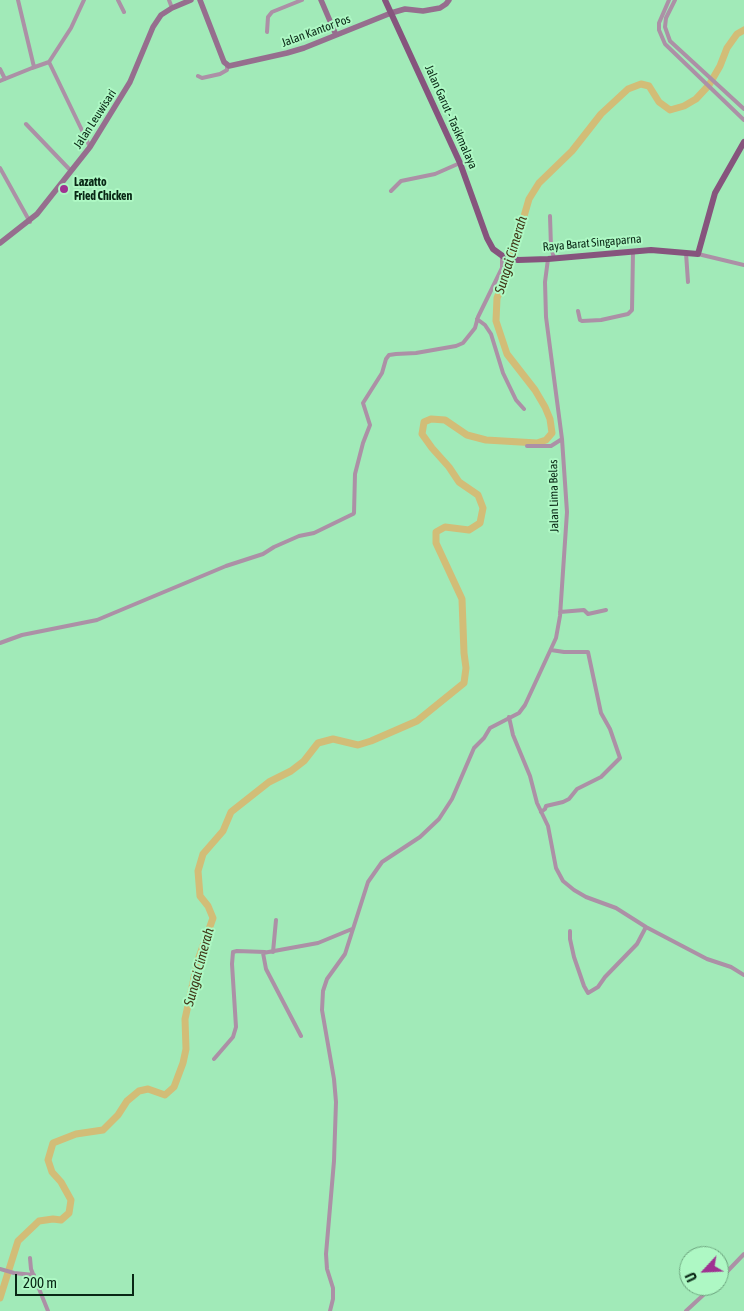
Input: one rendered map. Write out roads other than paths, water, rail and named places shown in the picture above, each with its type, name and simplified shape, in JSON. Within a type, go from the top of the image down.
[{"type":"main road","name":"Jalan Leuwisari","points":[[0,243],[30,222],[90,147],[130,82],[155,22],[160,15],[190,0]]},
{"type":"main road","points":[[200,0],[224,62],[227,65]]},
{"type":"main road","points":[[321,0],[336,35]]},
{"type":"main road","name":"Jalan Garut - Tasikmalaya","points":[[385,0],[460,163],[483,230],[491,246]]},
{"type":"main road","name":"Jalan Kantor Pos","points":[[227,65],[287,53],[391,13],[409,8],[423,10],[440,8],[448,0]]},
{"type":"main road","points":[[698,254],[715,193],[744,142]]},
{"type":"main road","name":"Raya Barat Singaparna","points":[[491,246],[503,256],[518,260],[551,259],[633,250],[698,254]]},
{"type":"street","points":[[18,0],[34,67]]},
{"type":"street","points":[[0,81],[48,62],[71,28],[84,0]]},
{"type":"street","points":[[118,0],[124,12]]},
{"type":"street","points":[[169,0],[172,8]]},
{"type":"street","points":[[267,32],[268,17],[272,12],[302,0]]},
{"type":"street","points":[[669,0],[659,23],[665,44],[744,120]]},
{"type":"street","points":[[676,0],[666,18],[665,27],[667,35],[674,46],[744,109]]},
{"type":"street","points":[[48,62],[90,147]]},
{"type":"street","points":[[198,76],[202,78],[220,74],[227,70],[227,65]]},
{"type":"street","points":[[0,69],[5,79]]},
{"type":"street","points":[[706,84],[710,79]]},
{"type":"street","points":[[26,124],[71,171]]},
{"type":"street","points":[[391,191],[401,181],[435,174],[460,163]]},
{"type":"street","points":[[0,168],[30,222]]},
{"type":"street","name":"Jalan Lima Belas","points":[[330,1311],[333,1288],[327,1269],[326,1254],[334,1162],[336,1102],[322,1010],[326,979],[345,954],[368,882],[382,862],[420,837],[439,819],[452,799],[474,748],[490,728],[519,713],[525,705],[556,638],[560,612],[567,512],[562,439],[546,317],[545,282],[551,259],[550,216]]},
{"type":"street","points":[[578,311],[582,321],[601,320],[628,314],[632,310],[633,250]]},
{"type":"street","points":[[686,253],[688,282]]},
{"type":"street","points":[[698,254],[744,265]]},
{"type":"street","points":[[0,643],[22,635],[97,620],[226,566],[263,554],[300,536],[314,533],[353,514],[355,474],[370,425],[363,403],[382,373],[386,359],[389,355],[416,353],[458,346],[463,343],[473,331],[502,268],[503,256]]},
{"type":"street","points":[[477,319],[484,324],[491,334],[503,373],[516,400],[524,409]]},
{"type":"street","points":[[527,446],[551,446],[562,439]]},
{"type":"street","points":[[560,612],[584,610],[588,614],[606,610]]},
{"type":"street","points":[[541,812],[546,806],[569,799],[576,789],[601,777],[620,758],[610,729],[601,713],[588,652],[551,650]]},
{"type":"street","points":[[509,717],[515,741],[530,776],[535,799],[548,826],[558,872],[563,881],[586,897],[616,908],[646,927],[707,959],[731,967],[744,975]]},
{"type":"street","points":[[273,952],[276,920]]},
{"type":"street","points":[[570,931],[574,957],[588,993],[598,987],[605,977],[637,944],[646,927]]},
{"type":"street","points":[[214,1059],[233,1037],[236,1027],[233,952],[273,952],[318,943],[352,929]]},
{"type":"street","points":[[265,952],[262,955],[266,969],[301,1036]]},
{"type":"street","points":[[729,1270],[744,1254]]},
{"type":"street","points":[[30,1258],[34,1275],[48,1311]]},
{"type":"street","points":[[1,1270],[34,1275]]},
{"type":"street","points":[[686,1311],[702,1296]]},
{"type":"waterway","name":"Sungai Cimerah","points":[[0,1298],[18,1241],[39,1221],[61,1220],[69,1213],[71,1200],[61,1182],[52,1172],[48,1160],[53,1143],[76,1134],[103,1130],[118,1115],[127,1101],[139,1091],[148,1089],[165,1095],[174,1087],[186,1049],[185,1019],[198,960],[213,918],[208,906],[200,896],[198,871],[203,854],[223,831],[231,812],[269,782],[291,771],[304,761],[318,743],[333,739],[358,745],[371,741],[417,721],[464,683],[466,668],[462,599],[436,543],[436,532],[445,527],[469,530],[480,523],[483,508],[478,495],[459,482],[422,434],[424,422],[431,419],[445,420],[467,435],[486,440],[537,443],[546,440],[552,433],[550,419],[545,407],[535,390],[507,354],[496,321],[497,298],[507,275],[529,199],[539,183],[572,151],[601,114],[628,89],[641,84],[649,86],[659,102],[670,110],[684,106],[696,99],[709,85],[720,66],[727,48],[737,34],[744,30]]},
{"type":"place","name":"Lazatto Fried Chicken","points":[[64,189]]}]
